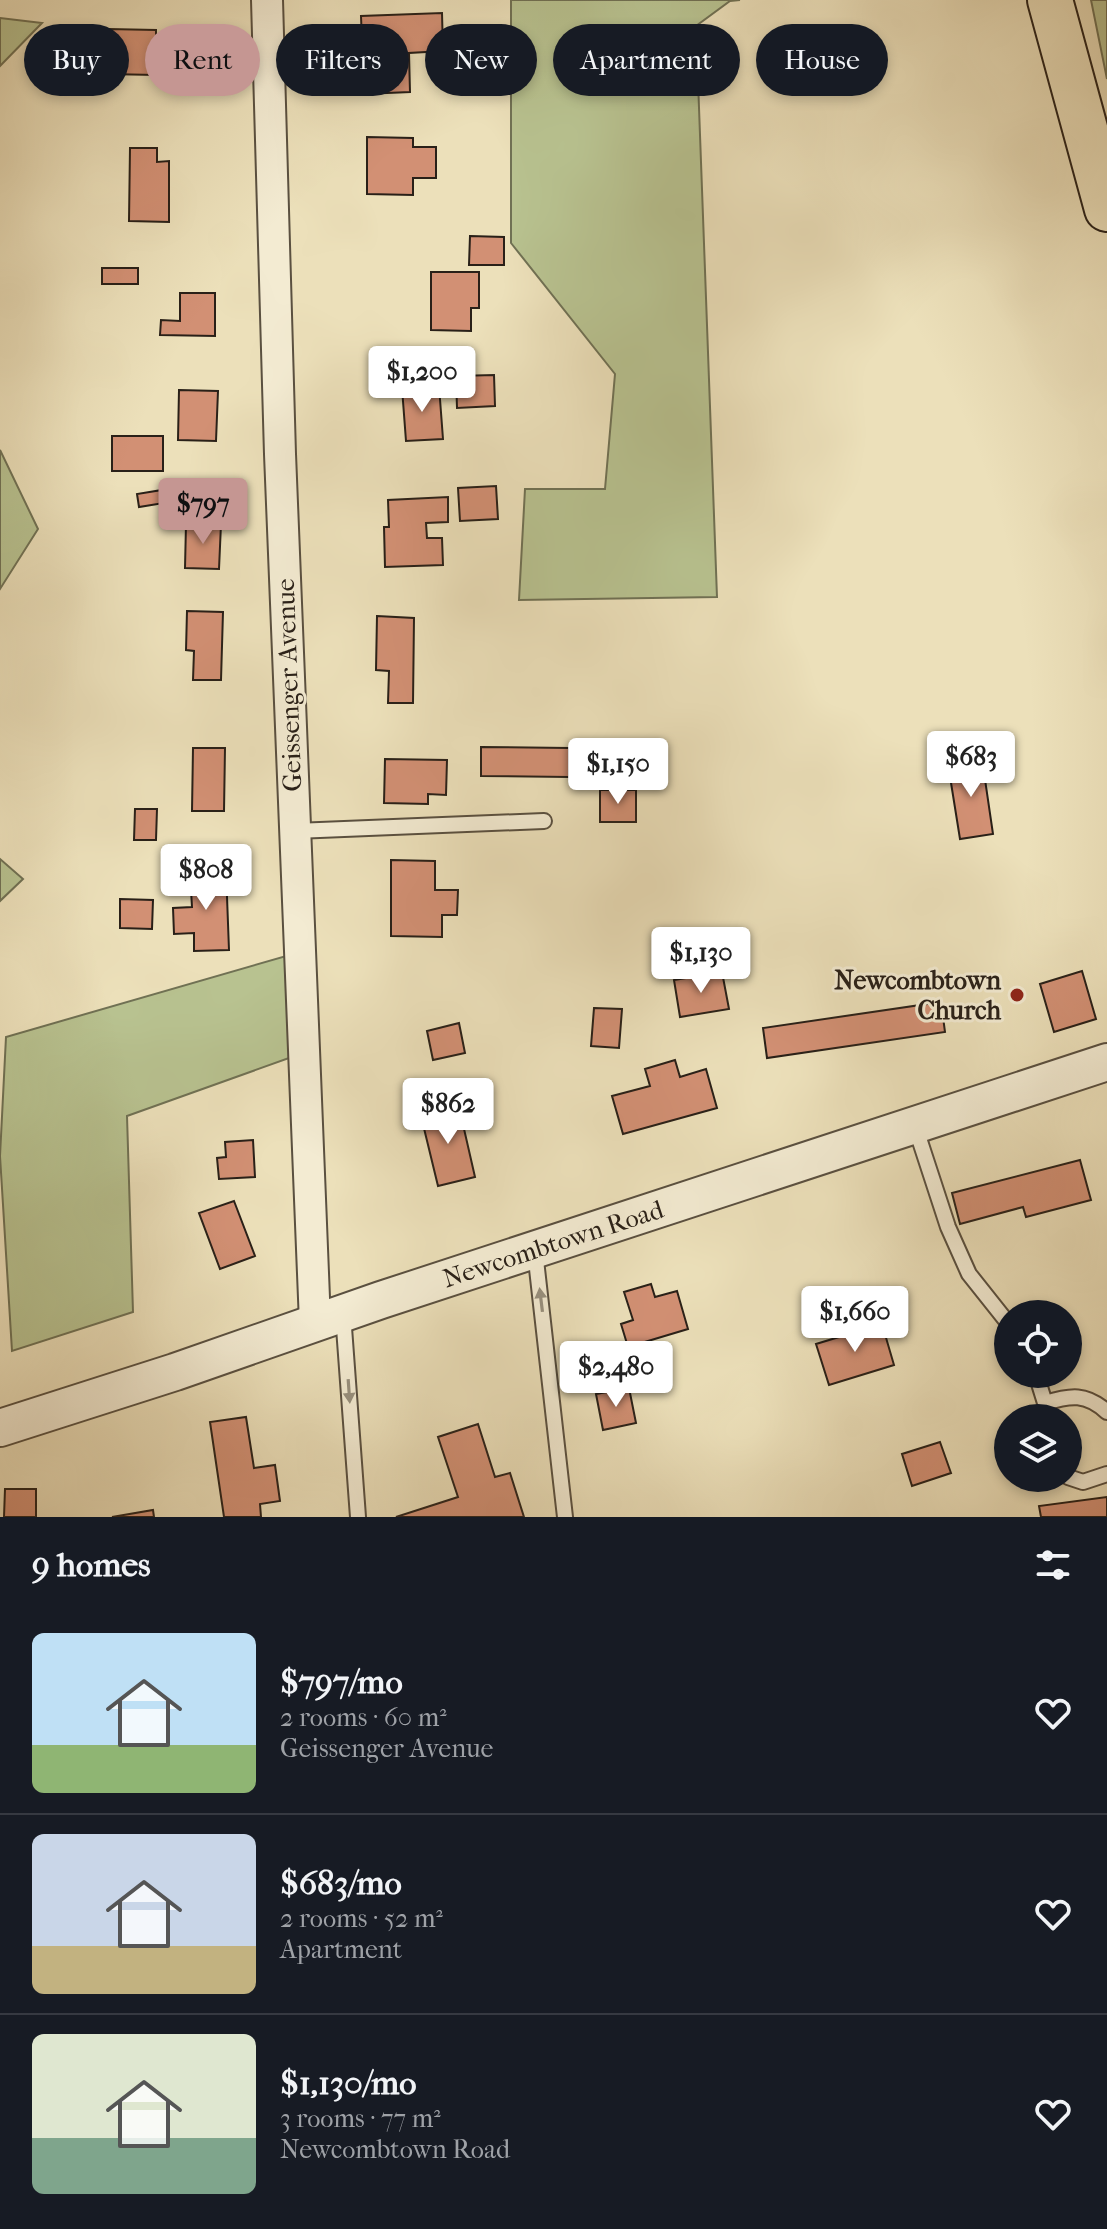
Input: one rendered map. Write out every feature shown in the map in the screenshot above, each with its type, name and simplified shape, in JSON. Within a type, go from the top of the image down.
[{"type":"highway","points":[[1050,0],[1107,209]]},
{"type":"highway","points":[[1070,0],[1107,186]]},
{"type":"street","name":"Geissenger Avenue","points":[[267,0],[295,831],[329,1318]]},
{"type":"street","name":"Newcombtown Road","points":[[0,1428],[1107,1062]]},
{"type":"lane","points":[[295,831],[544,821]]},
{"type":"lane","points":[[915,1125],[948,1227],[969,1274],[994,1305]]},
{"type":"lane","points":[[535,1250],[565,1517]]},
{"type":"lane","points":[[329,1318],[358,1517]]},
{"type":"lane","points":[[1056,1404],[1066,1397],[1082,1396],[1096,1402],[1107,1412]]},
{"type":"lane","points":[[1082,1482],[1107,1474]]},
{"type":"green space","points":[[511,0],[740,0],[730,1],[699,24],[553,24],[553,96],[699,96],[717,597],[519,600],[525,489],[605,489],[615,374],[511,243],[511,96],[537,96],[537,24],[511,24]]},
{"type":"green space","points":[[1091,0],[1107,0],[1107,79]]},
{"type":"green space","points":[[0,18],[42,23],[24,24],[24,41],[0,66]]},
{"type":"green space","points":[[0,450],[38,529],[0,589]]},
{"type":"green space","points":[[0,859],[23,879],[0,901]]},
{"type":"green space","points":[[300,952],[303,1053],[127,1116],[133,1312],[12,1351],[0,1156],[6,1037]]},
{"type":"building","points":[[442,13],[442,24],[425,24],[425,52],[409,53],[409,24],[361,24],[361,16]]},
{"type":"building","points":[[129,29],[145,30],[145,75],[129,74]]},
{"type":"building","points":[[367,137],[413,138],[413,147],[436,147],[436,178],[413,178],[413,195],[367,194]]},
{"type":"building","points":[[130,148],[157,148],[157,162],[169,161],[169,222],[129,221]]},
{"type":"building","points":[[470,236],[504,237],[504,265],[469,265]]},
{"type":"building","points":[[102,268],[138,268],[138,284],[102,284]]},
{"type":"building","points":[[431,272],[479,272],[479,308],[471,308],[471,331],[431,330]]},
{"type":"building","points":[[180,293],[215,293],[215,336],[160,335],[161,320],[180,321]]},
{"type":"building","points":[[494,375],[495,406],[457,408],[456,376]]},
{"type":"building","points":[[439,386],[443,439],[406,441],[402,388]]},
{"type":"building","points":[[179,390],[218,391],[216,441],[178,440]]},
{"type":"building","points":[[112,436],[163,436],[163,471],[112,471]]},
{"type":"building","points":[[496,486],[498,519],[460,521],[458,488]]},
{"type":"building","points":[[162,490],[164,503],[139,507],[137,494]]},
{"type":"building","points":[[448,497],[448,522],[426,523],[427,538],[442,538],[443,565],[385,567],[384,527],[389,527],[388,500]]},
{"type":"building","points":[[186,524],[221,524],[219,569],[185,568]]},
{"type":"building","points":[[187,611],[223,612],[221,680],[193,680],[194,651],[186,650]]},
{"type":"building","points":[[377,616],[414,618],[413,703],[388,703],[389,671],[376,670]]},
{"type":"building","points":[[481,747],[569,748],[569,777],[481,776]]},
{"type":"building","points":[[193,748],[225,748],[224,811],[192,811]]},
{"type":"building","points":[[385,759],[447,760],[446,795],[428,794],[428,804],[384,803]]},
{"type":"building","points":[[982,759],[993,834],[960,839],[948,764]]},
{"type":"building","points":[[600,790],[636,790],[636,822],[600,822]]},
{"type":"building","points":[[135,809],[157,809],[156,840],[134,840]]},
{"type":"building","points":[[391,860],[435,861],[435,890],[458,890],[457,915],[442,915],[442,937],[391,936]]},
{"type":"building","points":[[226,870],[229,950],[194,951],[194,933],[174,934],[173,908],[192,907],[190,872]]},
{"type":"building","points":[[120,899],[153,900],[152,929],[120,928]]},
{"type":"building","points":[[1082,971],[1096,1019],[1054,1032],[1040,984]]},
{"type":"building","points":[[722,972],[729,1009],[680,1017],[674,980]]},
{"type":"building","points":[[941,1002],[945,1032],[767,1058],[763,1028]]},
{"type":"building","points":[[594,1008],[622,1009],[619,1048],[591,1046]]},
{"type":"building","points":[[459,1023],[465,1053],[433,1060],[427,1031]]},
{"type":"building","points":[[675,1060],[680,1077],[706,1069],[717,1108],[623,1134],[612,1096],[650,1086],[645,1069]]},
{"type":"building","points":[[459,1107],[475,1177],[438,1186],[421,1116]]},
{"type":"building","points":[[253,1140],[255,1177],[219,1179],[217,1158],[226,1157],[225,1142]]},
{"type":"building","points":[[1080,1160],[1091,1200],[1026,1217],[1023,1207],[960,1224],[952,1193]]},
{"type":"building","points":[[234,1201],[255,1256],[220,1269],[199,1213]]},
{"type":"building","points":[[651,1284],[655,1297],[677,1291],[688,1329],[628,1347],[621,1324],[633,1320],[624,1292]]},
{"type":"building","points":[[882,1324],[894,1365],[829,1385],[816,1344]]},
{"type":"building","points":[[629,1388],[636,1423],[603,1430],[596,1394]]},
{"type":"building","points":[[246,1417],[254,1468],[275,1465],[280,1501],[260,1504],[261,1517],[224,1517],[210,1422]]},
{"type":"building","points":[[478,1424],[495,1477],[510,1473],[524,1517],[396,1517],[458,1497],[438,1437]]},
{"type":"building","points":[[940,1442],[951,1473],[912,1486],[902,1454]]},
{"type":"building","points":[[5,1489],[36,1489],[36,1517],[4,1517]]},
{"type":"building","points":[[1107,1497],[1107,1517],[1041,1517],[1039,1506]]},
{"type":"building","points":[[153,1510],[154,1517],[112,1517]]},
{"type":"place","name":"Newcombtown Church","points":[[1017,995]]}]
